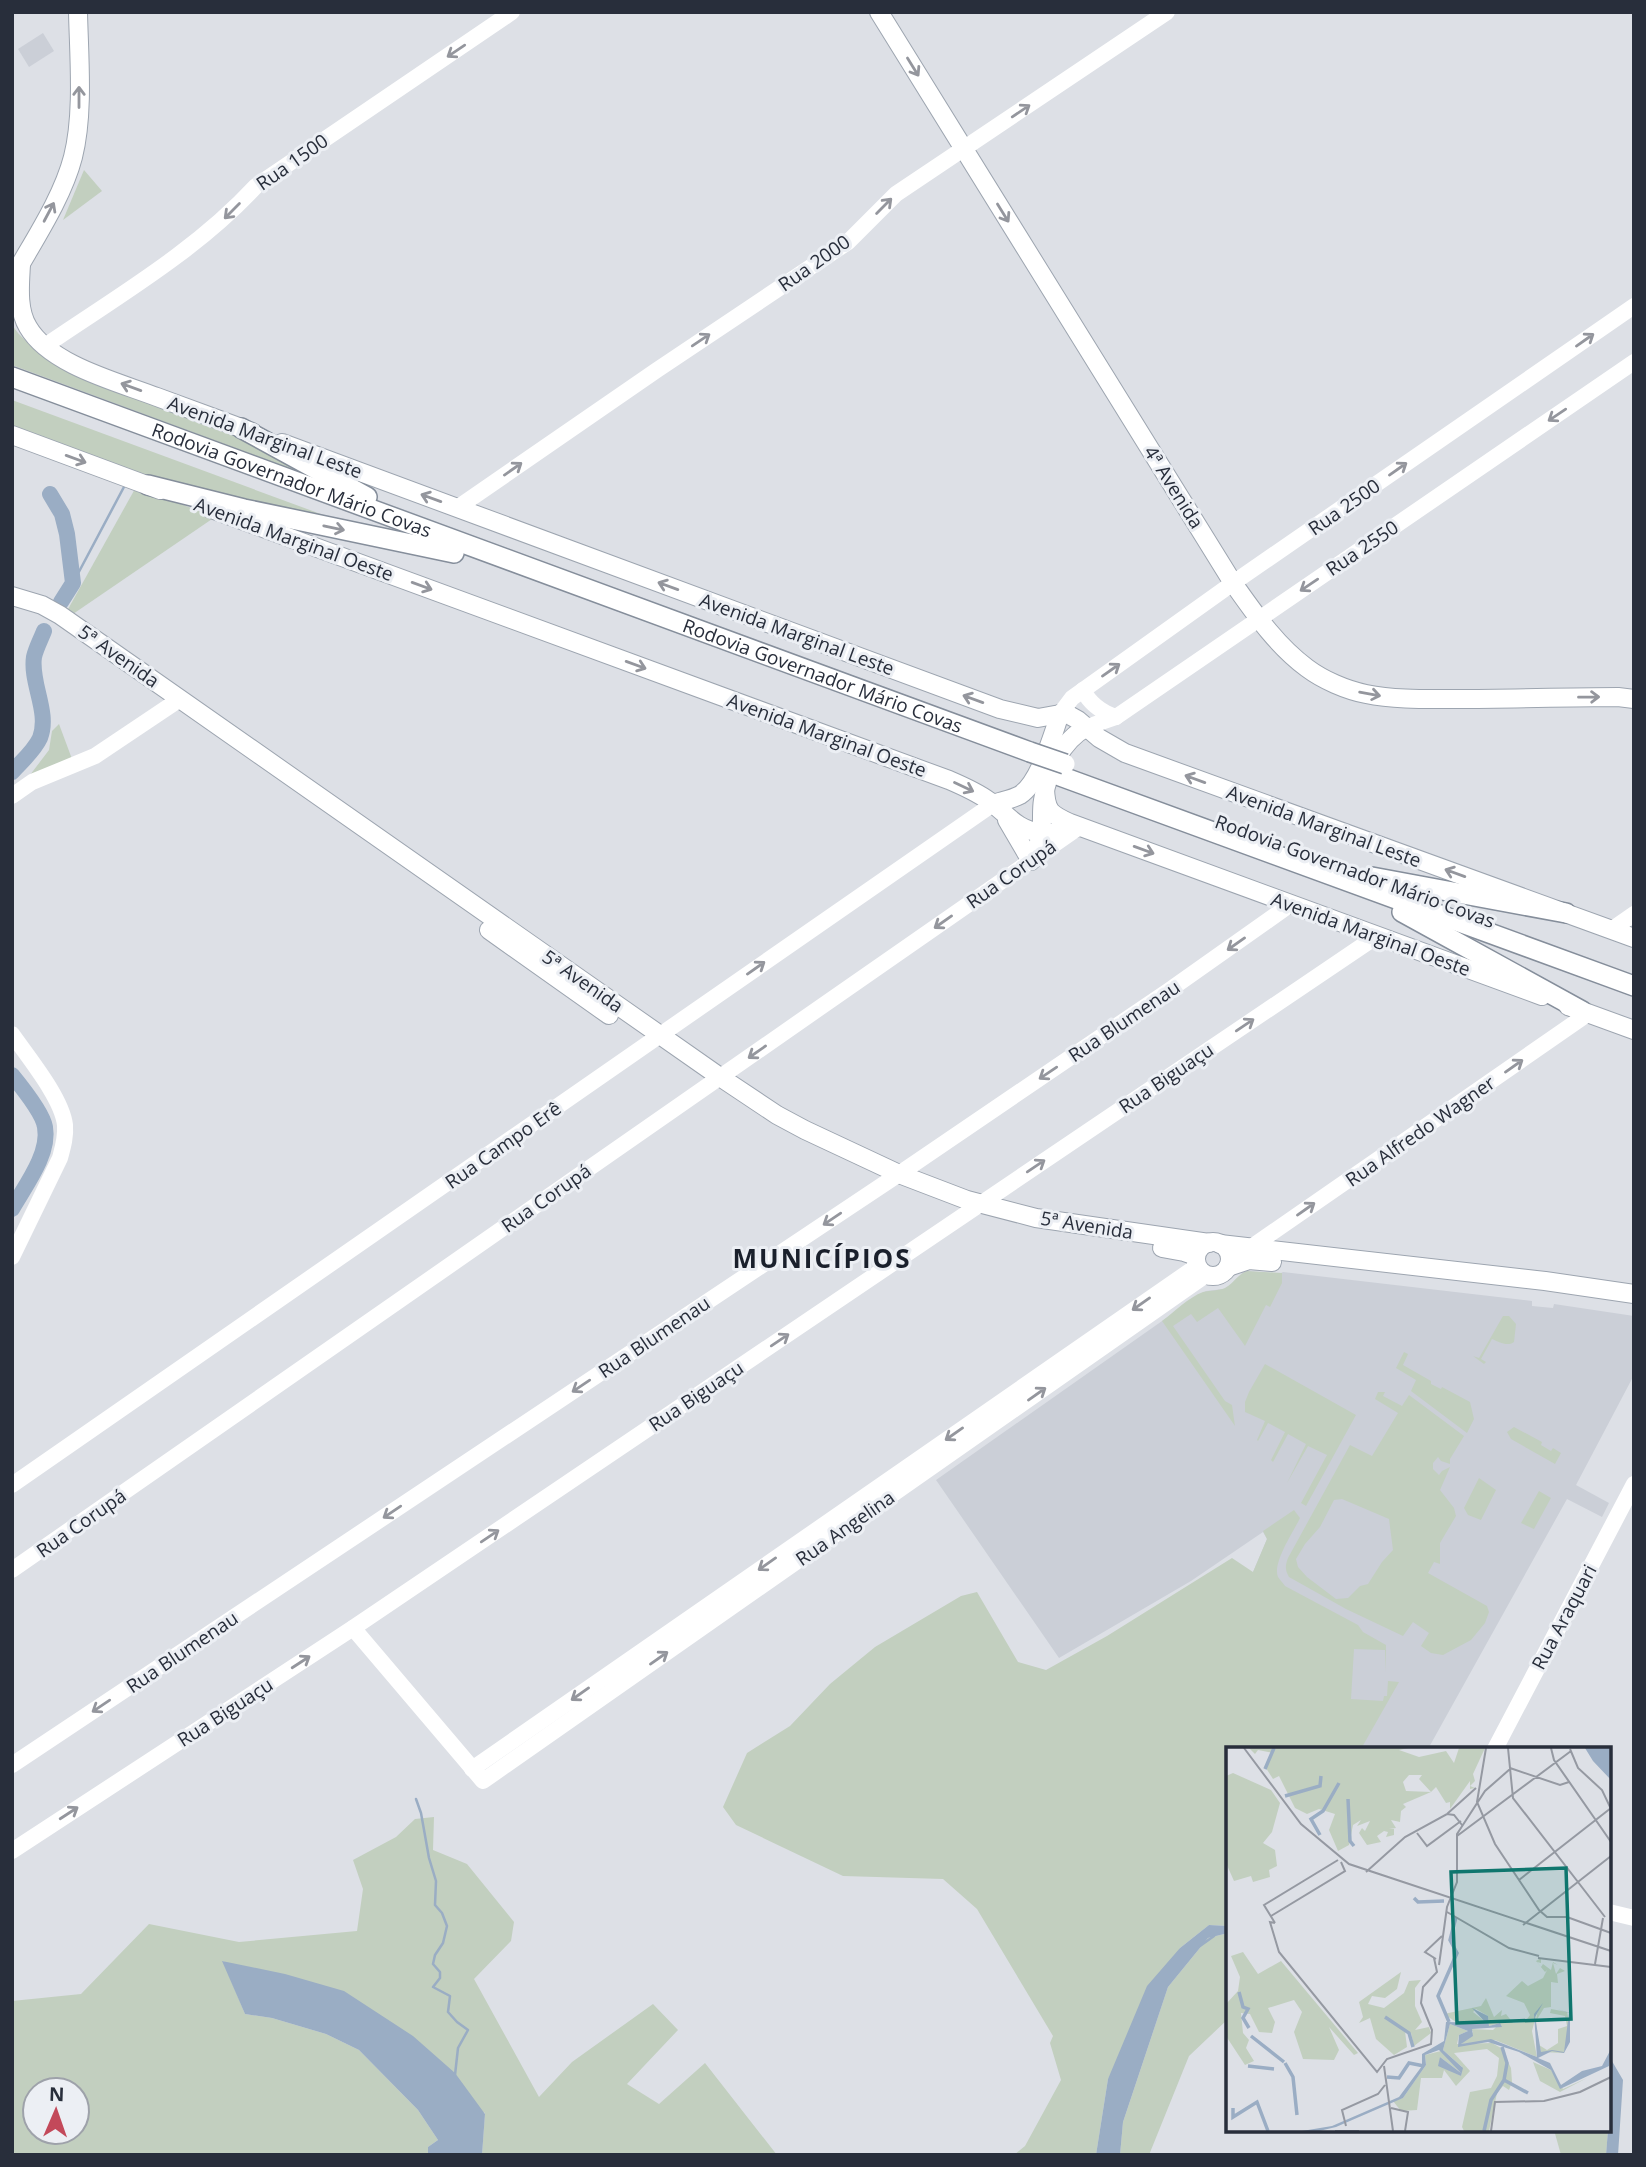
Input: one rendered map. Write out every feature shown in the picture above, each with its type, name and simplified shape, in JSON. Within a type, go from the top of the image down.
[{"type":"highway","name":"Rodovia Governador Mário Covas","points":[[12,377],[452,545],[1029,758],[1057,777],[1634,986]]},
{"type":"highway","name":"Rodovia Governador Mário Covas","points":[[12,391],[452,545]]},
{"type":"highway","points":[[241,428],[452,545]]},
{"type":"highway","points":[[148,485],[257,512],[452,545]]},
{"type":"highway","name":"Rodovia Governador Mário Covas","points":[[1057,777],[1372,877],[1634,973]]},
{"type":"highway","points":[[1372,877],[1566,913]]},
{"type":"highway","points":[[1346,881],[1585,1012]]},
{"type":"main road","points":[[16,271],[62,188],[73,158],[78,127],[78,12]]},
{"type":"main road","points":[[79,35],[88,12]]},
{"type":"main road","name":"4ª Avenida","points":[[879,12],[1233,583],[1280,644],[1308,668],[1333,682],[1365,694],[1409,699],[1634,699]]},
{"type":"main road","name":"Avenida Marginal Leste","points":[[16,271],[26,325],[57,355],[92,373],[989,705],[1038,718],[1060,714],[1078,720],[1112,747],[1125,753],[1634,938]]},
{"type":"main road","name":"Avenida Marginal Oeste","points":[[12,435],[949,780],[971,790],[1020,826],[1041,833],[1080,827],[1634,1030]]},
{"type":"main road","name":"5ª Avenida","points":[[12,596],[51,609],[175,702],[784,1132],[894,1177],[1037,1229],[1176,1250],[1200,1266]]},
{"type":"main road","name":"5ª Avenida","points":[[12,606],[53,624],[175,702]]},
{"type":"main road","points":[[1032,860],[999,810],[1029,788],[1036,777],[1060,714]]},
{"type":"main road","points":[[1038,718],[1047,728],[1050,742]]},
{"type":"main road","points":[[1080,827],[1060,819],[1050,812],[1046,805],[1057,777],[1060,751],[1069,740],[1087,727]]},
{"type":"main road","points":[[1032,860],[1041,833],[1042,804],[1057,777]]},
{"type":"main road","name":"5ª Avenida","points":[[975,1208],[1215,1244],[1545,1281],[1634,1294]]},
{"type":"main road","points":[[1228,1267],[1228,1252],[1215,1244],[1200,1248],[1200,1266],[1211,1276],[1221,1274],[1228,1267],[1242,1261],[1255,1260],[1566,1295],[1634,1306]]},
{"type":"street","name":"Rua 1500","points":[[45,346],[204,237],[256,186],[512,12]]},
{"type":"street","name":"Rua 2000","points":[[457,508],[848,242],[896,194],[1167,12]]},
{"type":"street","name":"Rua 2500","points":[[1060,714],[1072,698],[1233,583],[1634,306]]},
{"type":"street","name":"Rua 2550","points":[[1087,727],[1116,717],[1634,362]]},
{"type":"street","points":[[1083,690],[1091,702],[1116,717]]},
{"type":"street","points":[[12,796],[43,777],[94,756],[175,702]]},
{"type":"street","name":"Rua Campo Erê","points":[[12,1485],[655,1039],[999,810]]},
{"type":"street","name":"Rua Corupá","points":[[12,1570],[1080,827]]},
{"type":"street","name":"Rua Blumenau","points":[[12,1765],[894,1177],[1157,999],[1291,904]]},
{"type":"street","points":[[1611,930],[1634,914]]},
{"type":"street","name":"Rua Biguaçu","points":[[12,1851],[353,1628],[1377,936]]},
{"type":"street","name":"Rua Alfredo Wagner","points":[[1250,1248],[1585,1012]]},
{"type":"street","points":[[12,1034],[58,1102],[65,1126],[60,1158],[12,1257]]},
{"type":"street","name":"Rua Angelina","points":[[353,1628],[478,1775],[1200,1266]]},
{"type":"street","name":"Rua Araquari","points":[[1496,1747],[1634,1485]]},
{"type":"street","points":[[1611,1912],[1634,1918]]},
{"type":"shaded area","points":[[43,33],[54,51],[29,67],[18,49]]},
{"type":"shaded area","points":[[1243,1272],[1283,1272],[1532,1301],[1532,1306],[1553,1308],[1554,1304],[1634,1316],[1634,1375],[1576,1485],[1609,1503],[1602,1517],[1567,1499],[1429,1747],[1315,1747],[1253,1572],[1267,1539],[1263,1532],[1191,1581],[1059,1658],[936,1480],[1199,1295],[1206,1291],[1224,1289]]},
{"type":"green space","points":[[84,170],[102,191],[63,220]]},
{"type":"green space","points":[[12,324],[22,338],[45,355],[252,438],[340,487],[12,365]]},
{"type":"green space","points":[[12,400],[364,530],[152,481],[12,427]]},
{"type":"green space","points":[[136,487],[215,517],[73,614],[67,611]]},
{"type":"green space","points":[[59,724],[72,759],[27,779],[49,750],[52,731]]},
{"type":"green space","points":[[1247,1271],[1282,1273],[1282,1283],[1270,1307],[1266,1305],[1245,1346],[1218,1308],[1197,1322],[1191,1314],[1173,1326],[1225,1401],[1232,1405],[1235,1426],[1162,1321],[1192,1297],[1225,1288]]},
{"type":"green space","points":[[1503,1316],[1509,1316],[1516,1324],[1514,1342],[1506,1344],[1492,1339],[1481,1359],[1486,1362],[1484,1364],[1473,1356],[1479,1358]]},
{"type":"green space","points":[[1404,1352],[1408,1354],[1403,1365],[1431,1381],[1431,1384],[1470,1402],[1474,1419],[1467,1433],[1411,1391],[1416,1380],[1396,1368]]},
{"type":"green space","points":[[1265,1364],[1356,1415],[1306,1506],[1301,1503],[1327,1455],[1308,1446],[1287,1483],[1306,1444],[1288,1434],[1273,1462],[1271,1460],[1285,1432],[1268,1423],[1257,1440],[1265,1421],[1245,1412],[1245,1402]]},
{"type":"green space","points":[[1378,1392],[1385,1392],[1383,1396],[1402,1406],[1409,1395],[1464,1436],[1450,1459],[1450,1464],[1438,1457],[1433,1463],[1433,1469],[1439,1475],[1450,1467],[1440,1490],[1454,1508],[1456,1516],[1440,1543],[1440,1564],[1434,1562],[1428,1573],[1487,1606],[1489,1612],[1485,1623],[1471,1640],[1443,1655],[1431,1653],[1421,1646],[1429,1633],[1413,1622],[1403,1636],[1346,1609],[1289,1577],[1286,1570],[1288,1558],[1350,1445],[1372,1456],[1398,1413],[1375,1399]],"holes":[[[1342,1499],[1389,1519],[1393,1550],[1368,1584],[1360,1586],[1348,1598],[1336,1599],[1298,1567],[1296,1559],[1320,1527],[1334,1500]]]},
{"type":"green space","points":[[1514,1427],[1542,1442],[1541,1445],[1551,1451],[1553,1448],[1561,1453],[1555,1464],[1511,1439],[1507,1432]]},
{"type":"green space","points":[[1479,1478],[1496,1490],[1481,1520],[1468,1515],[1464,1508]]},
{"type":"green space","points":[[1539,1491],[1551,1498],[1534,1529],[1521,1523]]},
{"type":"green space","points":[[1294,1510],[1300,1518],[1278,1564],[1278,1577],[1285,1586],[1358,1625],[1363,1632],[1386,1645],[1386,1672],[1385,1650],[1354,1649],[1351,1699],[1383,1701],[1384,1696],[1387,1696],[1388,1681],[1399,1682],[1362,1747],[1226,1747],[1226,1926],[1209,1925],[1180,1948],[1108,2079],[1096,2155],[1014,2155],[1025,2146],[1061,2080],[1050,2043],[1053,2036],[977,1909],[943,1879],[843,1876],[736,1825],[723,1807],[747,1753],[790,1726],[830,1684],[875,1647],[961,1596],[977,1592],[1018,1662],[1046,1670],[1107,1636],[1232,1558],[1253,1572],[1267,1539],[1263,1531]]},
{"type":"green space","points":[[434,1817],[433,1850],[467,1864],[514,1922],[511,1941],[474,1979],[539,2097],[572,2062],[653,2004],[678,2030],[627,2084],[659,2104],[705,2063],[777,2155],[482,2155],[485,2113],[223,1961],[245,2014],[272,2018],[326,2034],[359,2050],[418,2110],[438,2140],[428,2147],[428,2155],[12,2155],[12,2001],[81,1994],[149,1924],[239,1942],[357,1931],[363,1889],[353,1860],[396,1837],[415,1819]]},
{"type":"green space","points":[[1226,1934],[1226,2021],[1189,2056],[1149,2155],[1120,2155],[1123,2122],[1168,1987],[1208,1938]]},
{"type":"green space","points":[[1555,2132],[1608,2132],[1606,2155],[1561,2155]]},
{"type":"water","points":[[1209,1925],[1226,1926],[1226,1934],[1208,1938],[1168,1987],[1123,2122],[1120,2155],[1096,2155],[1108,2079],[1147,1986],[1180,1948]]},
{"type":"water","points":[[222,1961],[285,1974],[344,1991],[413,2036],[455,2073],[485,2114],[482,2155],[428,2155],[428,2147],[438,2140],[418,2110],[359,2050],[326,2034],[272,2018],[245,2014]]},
{"type":"water","points":[[1611,2059],[1623,2080],[1618,2155],[1606,2155],[1608,2132],[1611,2132]]},
{"type":"waterway","points":[[73,583],[125,485]]},
{"type":"waterway","points":[[50,494],[62,514],[73,583],[61,602]]},
{"type":"waterway","points":[[12,772],[28,756],[40,738],[43,718],[34,657],[44,631]]},
{"type":"waterway","points":[[12,1075],[40,1115],[46,1137],[35,1170],[12,1209]]},
{"type":"waterway","points":[[416,1799],[436,1881],[435,1905],[442,1913],[447,1926],[443,1943],[435,1955],[433,1964],[440,1972],[440,1978],[433,1987],[450,1996],[448,2012],[468,2030],[458,2048],[455,2075]]},
{"type":"waterway","points":[[1200,1946],[1214,1936]]},
{"type":"district","name":"MUNICÍPIOS","points":[[822,1258]]}]
